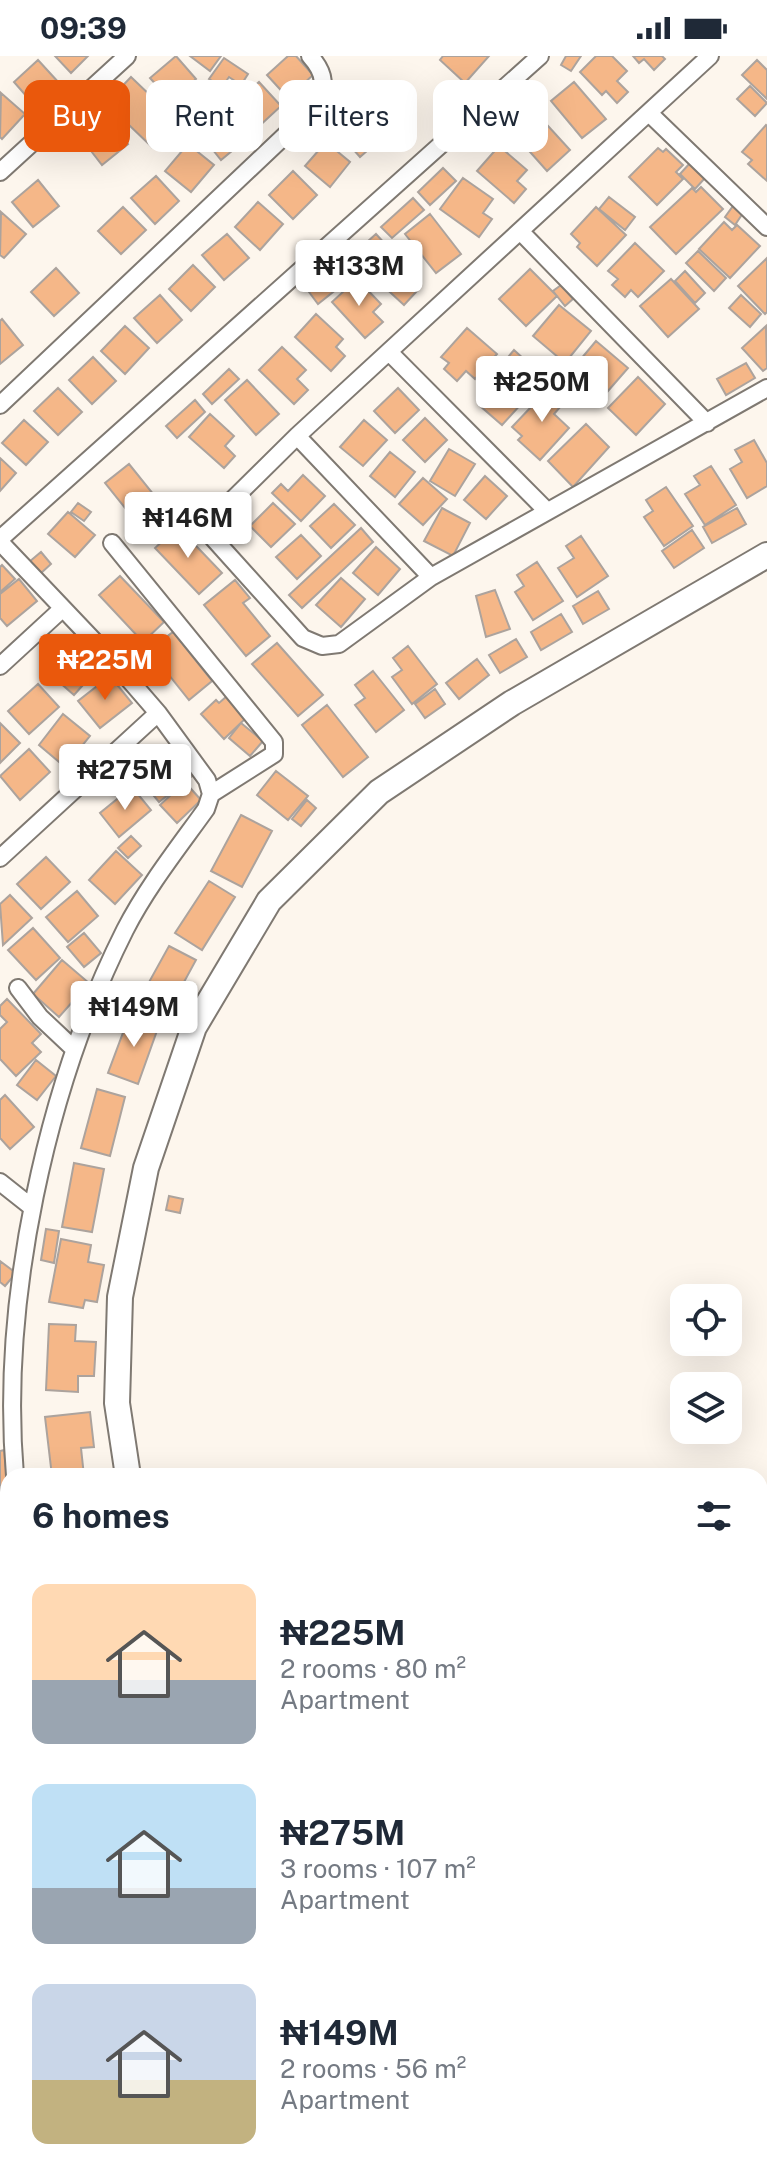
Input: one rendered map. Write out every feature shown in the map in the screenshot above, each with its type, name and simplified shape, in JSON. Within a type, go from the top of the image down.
[{"type":"street","points":[[0,172],[127,56]]},
{"type":"street","points":[[0,405],[315,107],[324,91],[323,73],[310,56]]},
{"type":"street","points":[[13,1468],[4,1423],[6,1382],[29,1205],[58,1094],[125,931],[206,809],[211,794],[207,780],[158,713],[0,540],[540,56]]},
{"type":"street","points":[[710,56],[297,436],[214,518],[209,528],[213,538],[303,638],[322,646],[339,644],[431,577],[767,388]]},
{"type":"street","points":[[649,113],[767,227]]},
{"type":"street","points":[[520,231],[707,423]]},
{"type":"street","points":[[389,352],[546,510]]},
{"type":"street","points":[[297,436],[431,577]]},
{"type":"street","points":[[112,543],[274,742],[274,754],[211,794]]},
{"type":"street","points":[[127,1468],[117,1403],[120,1297],[146,1168],[194,1027],[269,901],[379,792],[512,703],[767,555]]},
{"type":"street","points":[[0,666],[62,609]]},
{"type":"street","points":[[0,858],[158,713]]},
{"type":"street","points":[[18,988],[40,1017],[74,1049]]},
{"type":"street","points":[[0,1182],[29,1205]]},
{"type":"building","points":[[55,56],[88,56],[71,73]]},
{"type":"building","points":[[176,56],[196,79],[152,80],[150,78]]},
{"type":"building","points":[[190,56],[221,56],[210,71]]},
{"type":"building","points":[[288,56],[296,56],[313,75],[308,80],[279,80],[279,88],[267,75]]},
{"type":"building","points":[[443,56],[489,56],[468,80],[462,80],[440,60]]},
{"type":"building","points":[[566,56],[581,56],[571,71],[561,65]]},
{"type":"building","points":[[596,56],[612,56],[627,71],[617,81],[628,92],[617,103],[606,91],[602,95],[580,72]]},
{"type":"building","points":[[633,56],[662,56],[665,59],[654,70],[644,59],[639,63]]},
{"type":"building","points":[[224,58],[248,74],[244,80],[229,77],[227,80],[209,79]]},
{"type":"building","points":[[38,60],[56,80],[24,80],[24,93],[14,82]]},
{"type":"building","points":[[757,60],[767,70],[767,99],[742,75]]},
{"type":"building","points":[[131,77],[146,91],[146,141],[130,126],[128,80]]},
{"type":"building","points":[[574,82],[606,119],[582,138],[551,101]]},
{"type":"building","points":[[263,86],[279,104],[279,108],[263,123]]},
{"type":"building","points":[[750,86],[767,103],[755,116],[737,99]]},
{"type":"building","points":[[1,93],[24,115],[2,139]]},
{"type":"building","points":[[766,125],[767,181],[748,164],[752,160],[742,152]]},
{"type":"building","points":[[548,126],[570,150],[547,171],[530,152],[548,152]]},
{"type":"building","points":[[658,148],[663,152],[666,149],[683,165],[676,172],[683,179],[657,205],[629,177]]},
{"type":"building","points":[[92,152],[118,152],[102,165]]},
{"type":"building","points":[[181,152],[198,152],[214,165],[191,192],[165,171]]},
{"type":"building","points":[[215,152],[231,152],[221,160]]},
{"type":"building","points":[[317,152],[338,152],[350,162],[330,187],[305,166]]},
{"type":"building","points":[[494,152],[506,152],[527,170],[517,181],[526,189],[514,203],[477,171]]},
{"type":"building","points":[[690,163],[705,178],[695,189],[680,174]]},
{"type":"building","points":[[443,168],[456,181],[430,205],[418,192]]},
{"type":"building","points":[[293,171],[317,195],[293,219],[269,195]]},
{"type":"building","points":[[156,176],[179,201],[155,224],[131,198]]},
{"type":"building","points":[[463,178],[493,199],[483,213],[492,219],[479,237],[440,209]]},
{"type":"building","points":[[38,180],[59,206],[33,227],[12,202]]},
{"type":"building","points":[[701,187],[723,209],[676,254],[650,227],[692,188],[696,192]]},
{"type":"building","points":[[609,197],[635,217],[625,230],[599,209]]},
{"type":"building","points":[[413,198],[424,210],[392,238],[381,227]]},
{"type":"building","points":[[258,202],[283,224],[260,250],[235,227]]},
{"type":"building","points":[[733,206],[743,213],[735,225],[725,217]]},
{"type":"building","points":[[123,207],[146,230],[121,254],[98,231]]},
{"type":"building","points":[[596,207],[626,235],[597,266],[577,247],[580,243],[571,234]]},
{"type":"building","points":[[1,212],[26,234],[4,258],[0,255]]},
{"type":"building","points":[[430,214],[461,254],[436,273],[405,234]]},
{"type":"building","points":[[724,222],[732,230],[737,225],[760,246],[730,278],[699,249]]},
{"type":"building","points":[[227,234],[249,258],[224,280],[202,255]]},
{"type":"building","points":[[376,234],[386,245],[358,270],[348,259]]},
{"type":"building","points":[[635,243],[664,271],[638,297],[631,290],[625,297],[612,285],[618,279],[608,271]]},
{"type":"building","points":[[389,247],[415,271],[406,281],[417,291],[404,305],[367,271]]},
{"type":"building","points":[[698,251],[726,278],[714,291],[686,263]]},
{"type":"building","points":[[767,258],[767,312],[765,314],[738,286]]},
{"type":"building","points":[[193,265],[215,287],[191,311],[169,289]]},
{"type":"building","points":[[56,268],[79,293],[54,316],[31,292]]},
{"type":"building","points":[[339,269],[348,280],[318,304],[309,292]]},
{"type":"building","points":[[530,269],[557,296],[526,326],[499,299]]},
{"type":"building","points":[[685,271],[705,293],[695,303],[675,281]]},
{"type":"building","points":[[357,279],[381,304],[373,312],[383,322],[365,338],[332,302]]},
{"type":"building","points":[[671,279],[699,309],[668,337],[640,306]]},
{"type":"building","points":[[561,285],[573,299],[565,306],[553,291]]},
{"type":"building","points":[[160,295],[182,320],[157,343],[134,318]]},
{"type":"building","points":[[741,295],[761,314],[750,327],[729,308]]},
{"type":"building","points":[[559,305],[591,331],[565,363],[533,336]]},
{"type":"building","points":[[316,314],[343,339],[336,347],[345,356],[331,371],[295,337]]},
{"type":"building","points":[[2,319],[23,345],[0,364],[0,321]]},
{"type":"building","points":[[125,326],[149,348],[125,374],[101,351]]},
{"type":"building","points":[[766,326],[767,368],[763,371],[742,348]]},
{"type":"building","points":[[467,328],[497,354],[475,379],[466,371],[457,381],[444,369],[449,363],[441,357]]},
{"type":"building","points":[[596,341],[628,368],[601,399],[570,372]]},
{"type":"building","points":[[282,347],[306,370],[297,379],[308,390],[294,404],[259,370]]},
{"type":"building","points":[[514,350],[537,371],[525,384],[503,363]]},
{"type":"building","points":[[93,357],[116,381],[92,404],[69,380]]},
{"type":"building","points":[[746,363],[755,378],[726,395],[717,379]]},
{"type":"building","points":[[502,366],[532,392],[502,425],[479,405],[485,397],[479,392]]},
{"type":"building","points":[[229,369],[239,379],[212,404],[203,394]]},
{"type":"building","points":[[638,377],[665,404],[636,435],[608,408]]},
{"type":"building","points":[[247,380],[279,414],[256,435],[225,400]]},
{"type":"building","points":[[552,385],[567,399],[554,414],[569,428],[540,460],[518,440],[522,436],[512,427]]},
{"type":"building","points":[[58,388],[82,412],[58,435],[34,411]]},
{"type":"building","points":[[398,388],[419,410],[395,433],[374,411]]},
{"type":"building","points":[[195,400],[205,412],[177,438],[166,426]]},
{"type":"building","points":[[210,414],[234,436],[225,446],[235,456],[224,468],[189,437]]},
{"type":"building","points":[[425,418],[447,440],[425,462],[403,440]]},
{"type":"building","points":[[24,420],[48,442],[26,465],[2,443]]},
{"type":"building","points":[[364,420],[387,440],[363,466],[340,447]]},
{"type":"building","points":[[586,424],[609,447],[573,487],[548,461]]},
{"type":"building","points":[[754,440],[767,463],[767,486],[747,498],[730,469],[742,462],[735,450]]},
{"type":"building","points":[[449,449],[475,464],[455,496],[430,481]]},
{"type":"building","points":[[390,452],[415,472],[395,497],[370,476]]},
{"type":"building","points":[[0,458],[16,473],[0,491]]},
{"type":"building","points":[[129,464],[170,515],[146,534],[105,483]]},
{"type":"building","points":[[711,466],[736,505],[705,525],[685,494],[700,485],[694,476]]},
{"type":"building","points":[[303,475],[325,496],[301,521],[272,493],[281,484],[288,491]]},
{"type":"building","points":[[485,476],[507,496],[486,519],[464,500]]},
{"type":"building","points":[[423,478],[447,499],[423,525],[399,504]]},
{"type":"building","points":[[666,487],[693,526],[664,546],[644,517],[653,511],[646,500]]},
{"type":"building","points":[[78,503],[91,512],[84,521],[71,512]]},
{"type":"building","points":[[273,503],[295,524],[271,547],[250,526]]},
{"type":"building","points":[[334,504],[355,525],[331,548],[310,526]]},
{"type":"building","points":[[442,508],[470,523],[453,556],[424,541]]},
{"type":"building","points":[[737,508],[746,524],[712,543],[703,527]]},
{"type":"building","points":[[68,512],[95,535],[75,557],[48,534]]},
{"type":"building","points":[[178,527],[222,573],[199,594],[155,548]]},
{"type":"building","points":[[361,528],[373,542],[302,608],[289,595]]},
{"type":"building","points":[[692,530],[704,548],[674,568],[662,551]]},
{"type":"building","points":[[301,535],[321,556],[297,579],[276,557]]},
{"type":"building","points":[[581,536],[608,576],[577,597],[558,568],[574,558],[566,546]]},
{"type":"building","points":[[376,547],[400,569],[378,595],[353,573]]},
{"type":"building","points":[[41,552],[51,564],[40,574],[29,562]]},
{"type":"building","points":[[537,562],[563,601],[533,620],[515,592],[524,586],[517,575]]},
{"type":"building","points":[[2,565],[15,579],[0,592],[0,567]]},
{"type":"building","points":[[120,576],[164,622],[143,642],[99,595]]},
{"type":"building","points":[[341,578],[365,599],[341,627],[316,605]]},
{"type":"building","points":[[19,579],[37,601],[7,626],[0,618],[0,594]]},
{"type":"building","points":[[235,580],[250,598],[243,603],[270,636],[246,656],[204,605]]},
{"type":"building","points":[[495,590],[510,629],[486,637],[476,596]]},
{"type":"building","points":[[598,591],[609,609],[583,624],[573,606]]},
{"type":"building","points":[[561,614],[572,632],[541,650],[531,632]]},
{"type":"building","points":[[173,632],[212,681],[189,700],[149,650]]},
{"type":"building","points":[[516,639],[527,657],[500,673],[489,655]]},
{"type":"building","points":[[277,643],[323,695],[298,716],[252,664]]},
{"type":"building","points":[[76,646],[100,666],[74,695],[51,675]]},
{"type":"building","points":[[408,646],[437,684],[412,704],[392,677],[402,670],[393,658]]},
{"type":"building","points":[[477,659],[489,675],[459,699],[446,683]]},
{"type":"building","points":[[373,671],[404,710],[376,732],[355,705],[365,698],[355,685]]},
{"type":"building","points":[[110,676],[132,703],[100,728],[78,701]]},
{"type":"building","points":[[38,684],[59,707],[29,734],[8,711]]},
{"type":"building","points":[[435,689],[445,704],[425,718],[415,704]]},
{"type":"building","points":[[226,697],[246,718],[224,739],[201,714],[216,700],[219,703]]},
{"type":"building","points":[[327,705],[368,757],[343,777],[302,725]]},
{"type":"building","points":[[63,714],[90,736],[65,767],[39,745]]},
{"type":"building","points":[[0,723],[20,743],[0,763]]},
{"type":"building","points":[[241,723],[263,741],[250,756],[229,738]]},
{"type":"building","points":[[29,749],[50,772],[20,800],[0,776]]},
{"type":"building","points":[[172,751],[192,776],[159,802],[139,778]]},
{"type":"building","points":[[276,771],[308,796],[288,820],[257,795]]},
{"type":"building","points":[[185,782],[201,800],[177,823],[160,805]]},
{"type":"building","points":[[132,787],[151,810],[119,837],[100,813]]},
{"type":"building","points":[[307,800],[316,808],[301,826],[292,819]]},
{"type":"building","points":[[241,815],[272,831],[242,887],[211,871]]},
{"type":"building","points":[[131,836],[141,846],[128,858],[118,848]]},
{"type":"building","points":[[116,851],[142,875],[115,904],[89,880]]},
{"type":"building","points":[[46,857],[70,882],[41,909],[17,884]]},
{"type":"building","points":[[209,881],[235,897],[202,950],[175,933]]},
{"type":"building","points":[[77,891],[98,916],[68,942],[46,917]]},
{"type":"building","points":[[10,895],[32,918],[3,945],[0,904]]},
{"type":"building","points":[[33,928],[60,958],[36,980],[8,950]]},
{"type":"building","points":[[84,933],[101,953],[84,967],[67,947]]},
{"type":"building","points":[[169,946],[196,960],[165,1017],[138,1002]]},
{"type":"building","points":[[62,960],[89,983],[59,1017],[33,994]]},
{"type":"building","points":[[7,999],[41,1034],[32,1043],[41,1052],[16,1076],[0,1059],[0,1029],[7,1022],[0,1015],[0,1006]]},
{"type":"building","points":[[130,1014],[159,1025],[138,1084],[108,1073]]},
{"type":"building","points":[[36,1060],[56,1076],[37,1100],[17,1085]]},
{"type":"building","points":[[97,1089],[125,1097],[110,1156],[81,1148]]},
{"type":"building","points":[[5,1095],[34,1127],[10,1149],[0,1138],[0,1100]]},
{"type":"building","points":[[74,1163],[104,1169],[92,1232],[62,1227]]},
{"type":"building","points":[[169,1196],[183,1199],[180,1213],[166,1210]]},
{"type":"building","points":[[46,1229],[59,1231],[54,1263],[41,1260]]},
{"type":"building","points":[[61,1239],[91,1245],[88,1262],[104,1265],[97,1302],[85,1300],[83,1308],[49,1302]]},
{"type":"building","points":[[0,1261],[16,1273],[5,1286],[0,1282]]},
{"type":"building","points":[[49,1324],[76,1325],[75,1341],[96,1342],[94,1376],[78,1376],[78,1392],[46,1390]]},
{"type":"building","points":[[90,1412],[94,1447],[81,1448],[83,1468],[51,1468],[45,1417]]},
{"type":"building","points":[[4,1450],[6,1468],[0,1468],[0,1451]]}]
